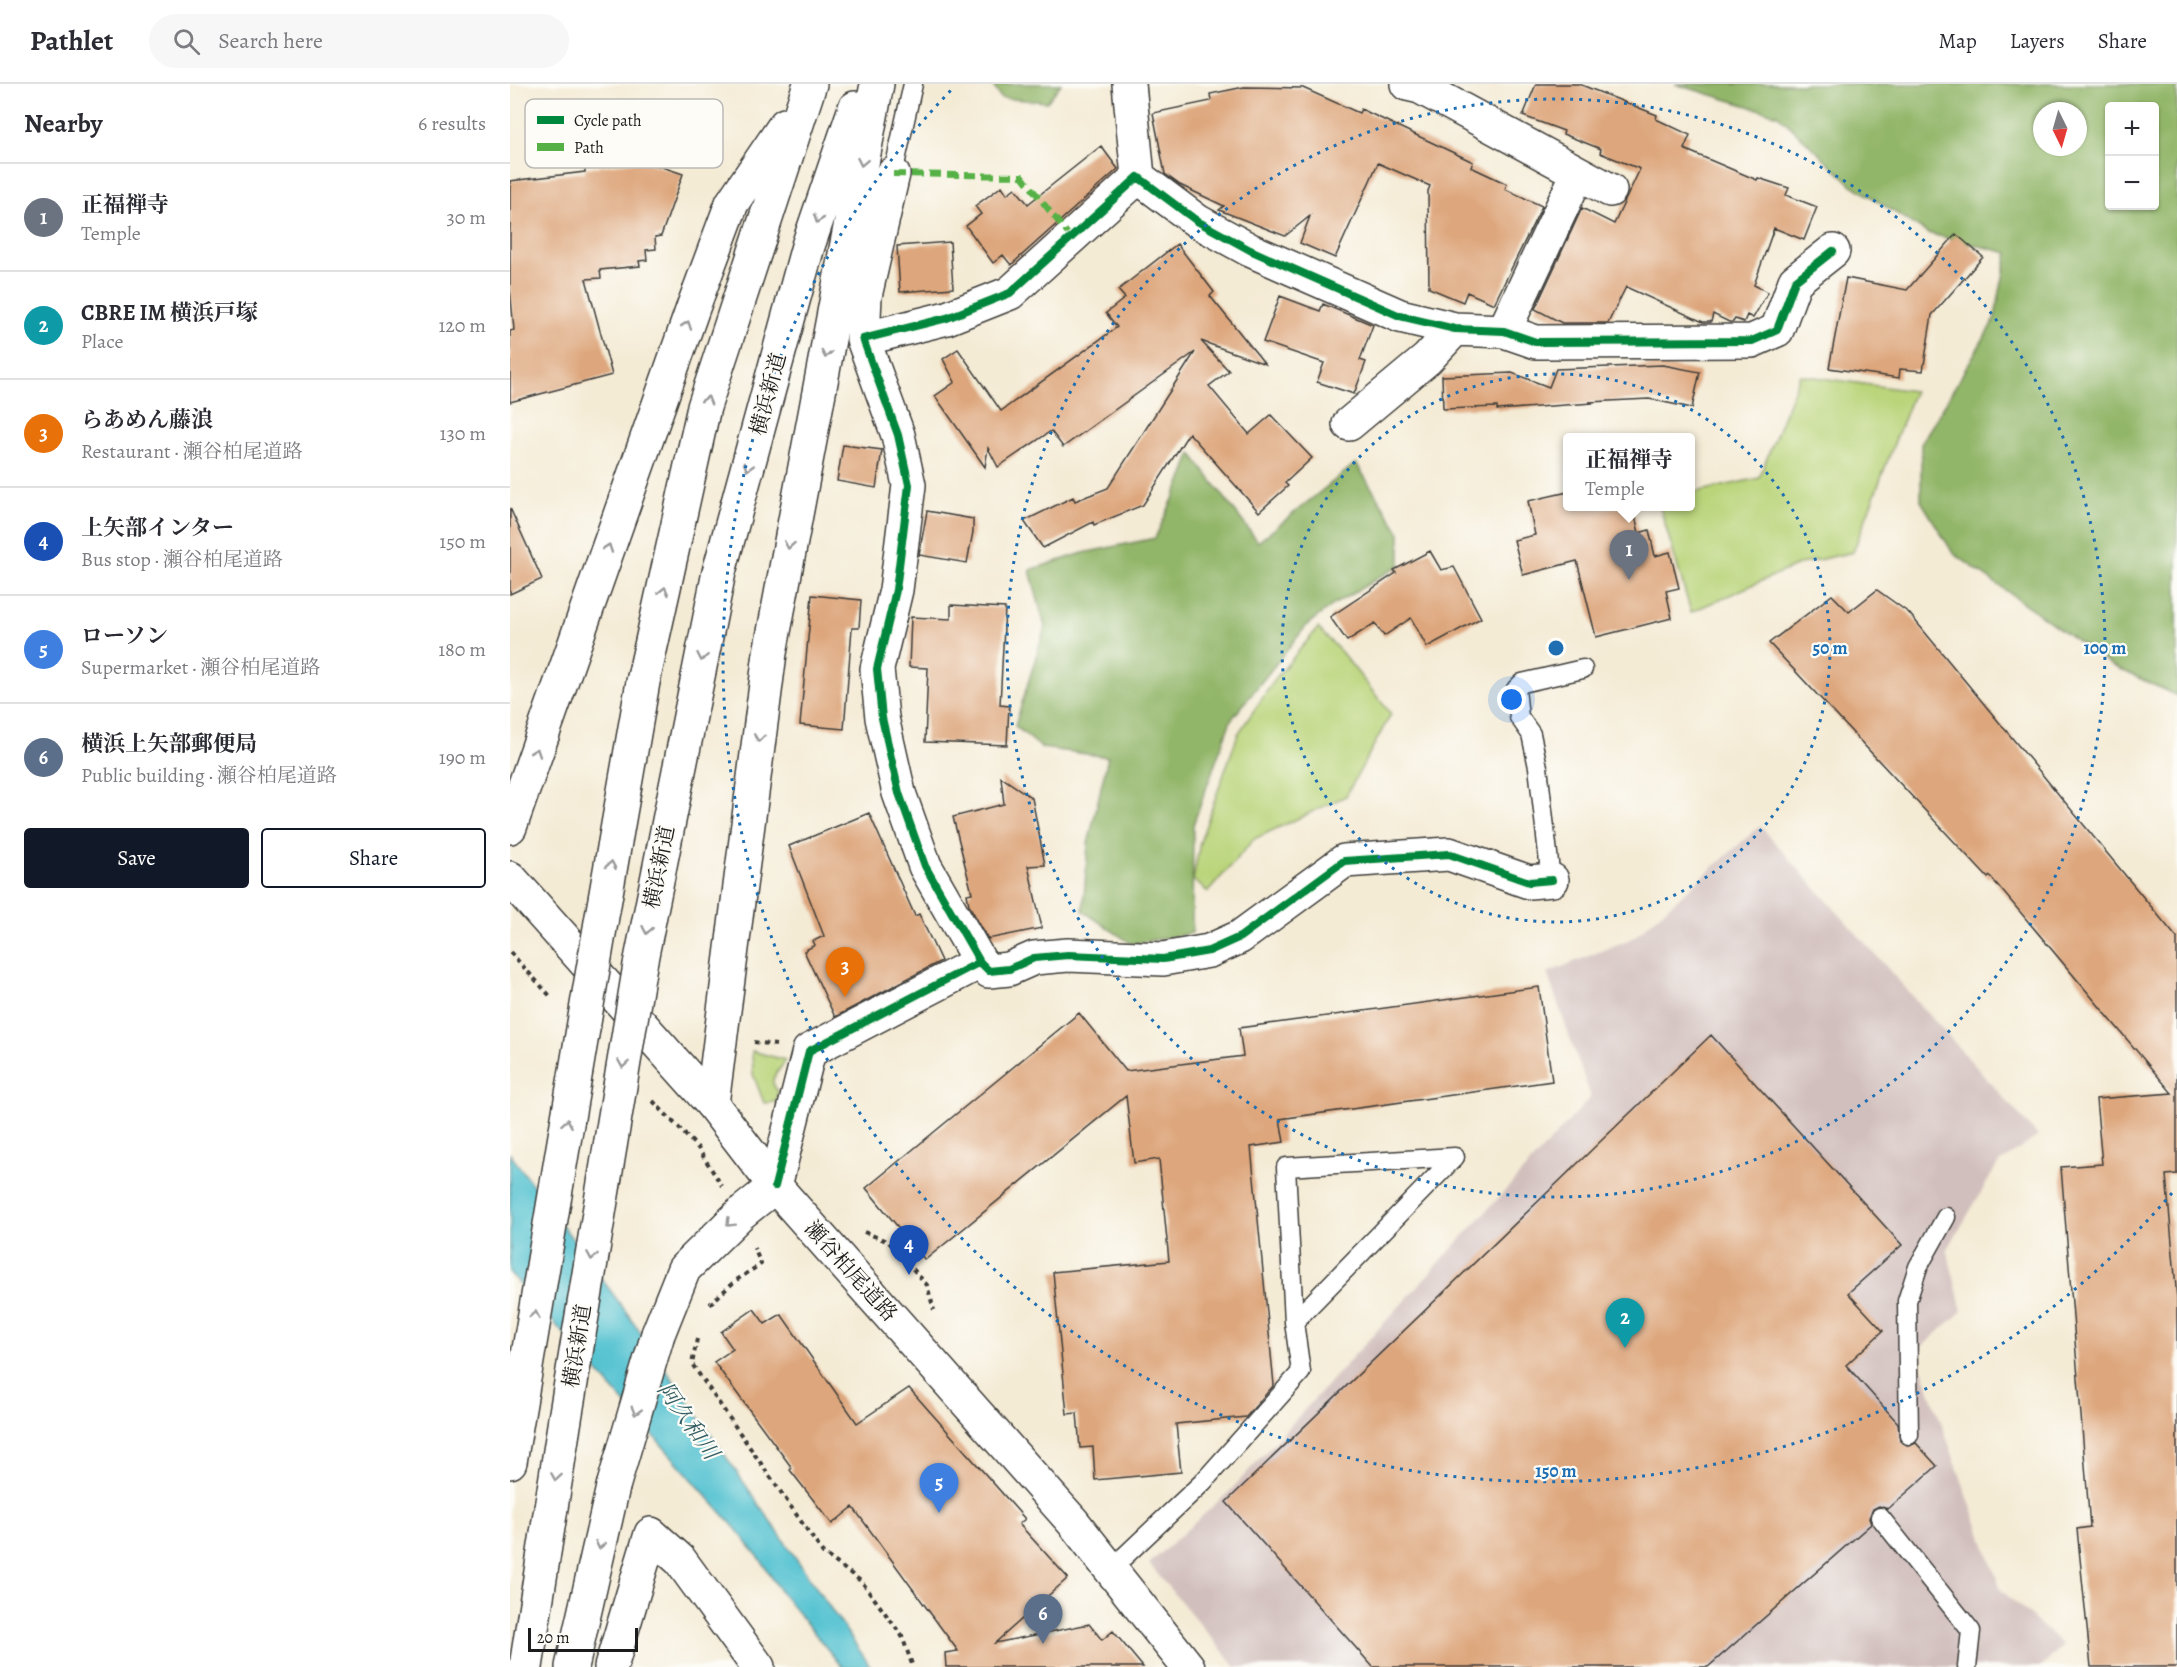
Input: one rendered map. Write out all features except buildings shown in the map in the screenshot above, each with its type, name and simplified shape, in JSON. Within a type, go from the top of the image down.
[{"type":"main road","name":"横浜新道","points":[[526,1667],[640,964],[719,572],[808,246],[864,84]]},
{"type":"main road","points":[[712,1104],[770,652],[877,84]]},
{"type":"main road","points":[[1129,84],[1138,177],[1197,221],[1250,250],[1400,316],[1455,329],[1504,331],[1536,342],[1752,341],[1777,330],[1795,281],[1833,251]]},
{"type":"main road","points":[[1407,84],[1420,87],[1610,190]]},
{"type":"main road","points":[[510,827],[693,305],[732,202],[808,90]]},
{"type":"main road","points":[[510,1462],[644,682],[704,407],[808,90]]},
{"type":"main road","points":[[1504,331],[1578,173]]},
{"type":"main road","points":[[893,174],[865,296],[862,339],[898,435],[909,485],[896,590],[878,669],[882,718],[899,793],[925,866],[980,962],[989,971],[1009,969],[1034,958],[1068,955],[1163,958],[1209,951],[1240,937],[1344,861],[1449,854],[1529,882],[1551,880]]},
{"type":"main road","points":[[862,339],[947,318],[1010,293],[1138,177]]},
{"type":"main road","points":[[1349,424],[1428,359],[1455,329]]},
{"type":"main road","name":"瀬谷柏尾道路","points":[[510,878],[712,1104],[775,1185],[1073,1522],[1188,1667]]},
{"type":"main road","points":[[572,1667],[613,1488],[658,1334],[684,1269],[740,1214],[775,1185],[809,1051],[980,962]]},
{"type":"main road","points":[[611,1667],[651,1534],[680,1560],[758,1667]]},
{"type":"lane","points":[[893,174],[913,84]]},
{"type":"lane","points":[[1551,880],[1538,767],[1531,734],[1519,717],[1516,689],[1522,683],[1583,669]]},
{"type":"lane","points":[[1111,1569],[1203,1482],[1301,1372],[1294,1322],[1286,1167],[1455,1156],[1294,1322]]},
{"type":"lane","points":[[1909,1435],[1908,1301],[1918,1267],[1946,1217]]},
{"type":"lane","points":[[1880,1516],[1971,1631],[1967,1667]]},
{"type":"path","points":[[510,952],[554,1000]]},
{"type":"path","points":[[744,1040],[809,1051]]},
{"type":"path","points":[[650,1099],[698,1148],[740,1214],[761,1264],[720,1295],[707,1311]]},
{"type":"path","points":[[699,1330],[692,1364],[823,1553],[862,1582],[902,1636],[913,1667]]},
{"type":"shaded area","points":[[1760,826],[2038,1136],[1998,1164],[1947,1250],[1962,1311],[1916,1352],[2001,1590],[2063,1645],[2042,1667],[1236,1667],[1149,1564],[1231,1490],[1591,1097],[1547,973],[1633,938]]},
{"type":"green space","points":[[992,84],[1061,84],[1047,102],[1001,98]]},
{"type":"green space","points":[[1675,84],[2177,84],[2177,696],[2111,665],[1953,553],[1921,501],[1921,444],[1994,321],[2008,253],[1927,233],[1852,185],[1778,115]]},
{"type":"green space","points":[[1800,375],[1914,391],[1853,552],[1800,564],[1691,612],[1661,511],[1695,511],[1695,492],[1759,478]]},
{"type":"green space","points":[[1191,453],[1258,542],[1356,463],[1400,533],[1400,565],[1333,605],[1307,625],[1231,720],[1193,825],[1192,933],[1132,944],[1083,911],[1088,844],[1108,757],[1042,748],[1015,726],[1045,627],[1030,570],[1083,553],[1155,538],[1184,475]]},
{"type":"green space","points":[[1318,628],[1342,653],[1391,714],[1346,796],[1254,839],[1208,892],[1193,880],[1200,842],[1238,734],[1275,679]]},
{"type":"green space","points":[[752,1051],[785,1060],[773,1079],[778,1091],[776,1102],[764,1103],[753,1074]]},
{"type":"water","name":"阿久和川","points":[[510,1154],[629,1316],[871,1667],[842,1667],[780,1591],[761,1560],[736,1529],[510,1273]]},
{"type":"marked path","points":[[893,174],[1022,176],[1071,238]]},
{"type":"cycle path","points":[[980,962],[925,866],[899,793],[882,718],[877,669],[896,590],[909,485],[898,435],[863,339],[947,318],[1010,293],[1138,177],[1197,221],[1250,250],[1400,316],[1455,329],[1504,331],[1536,342],[1752,341],[1777,330],[1795,281],[1833,251]]},
{"type":"cycle path","points":[[775,1186],[809,1051],[980,962],[989,971],[1009,969],[1034,958],[1068,955],[1163,959],[1209,951],[1240,937],[1344,861],[1449,854],[1529,882],[1552,880]]},
{"type":"place","name":"正福禅寺","points":[[1629,580]]},
{"type":"place","name":"らあめん藤浪","points":[[845,997]]},
{"type":"place","name":"上矢部インター","points":[[909,1275]]},
{"type":"place","name":"CBRE IM 横浜戸塚","points":[[1625,1348]]},
{"type":"place","name":"ローソン","points":[[939,1513]]},
{"type":"place","name":"横浜上矢部郵便局","points":[[1043,1644]]}]
